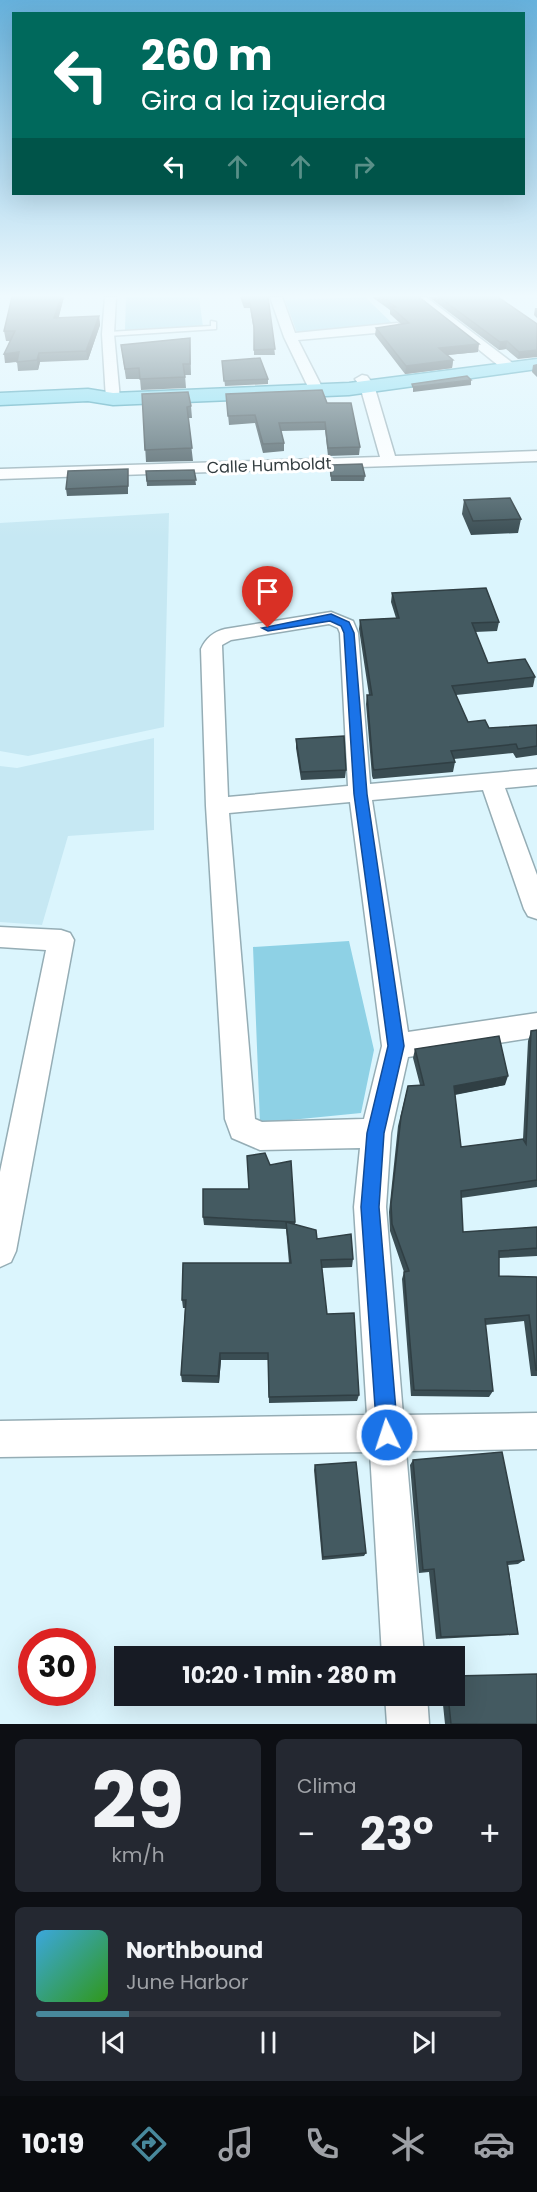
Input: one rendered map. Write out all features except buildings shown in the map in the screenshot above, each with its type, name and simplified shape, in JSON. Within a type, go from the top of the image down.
[{"type":"main road","points":[[6,395],[114,395],[315,386],[398,377]]},
{"type":"street","points":[[112,377],[114,395]]},
{"type":"street","points":[[311,377],[315,386]]},
{"type":"street","points":[[364,382],[388,462]]},
{"type":"street","name":"Calle Humboldt","points":[[0,474],[537,456]]},
{"type":"street","points":[[376,1133],[261,1136],[243,1128],[240,1119],[217,806],[211,649],[214,642],[225,635],[331,618],[345,624],[349,633],[360,794],[396,1046],[376,1133],[370,1207],[402,1646]]},
{"type":"street","points":[[217,806],[537,777]]},
{"type":"street","points":[[491,780],[537,909]]},
{"type":"street","points":[[0,937],[61,940],[0,1251]]},
{"type":"street","points":[[396,1046],[537,1025]]},
{"type":"street","points":[[0,1438],[387,1435],[537,1431]]},
{"type":"street","points":[[407,1706],[408,1724]]},
{"type":"shaded area","points":[[169,513],[164,727],[28,756],[0,751],[0,523]]},
{"type":"shaded area","points":[[154,738],[154,830],[68,836],[42,925],[0,922],[0,766],[17,768]]},
{"type":"shaded area","points":[[349,941],[374,1050],[361,1113],[260,1123],[253,947]]},
{"type":"route","points":[[268,628],[331,618],[345,624],[349,633],[360,794],[396,1046],[376,1133],[370,1207],[387,1435]]}]
